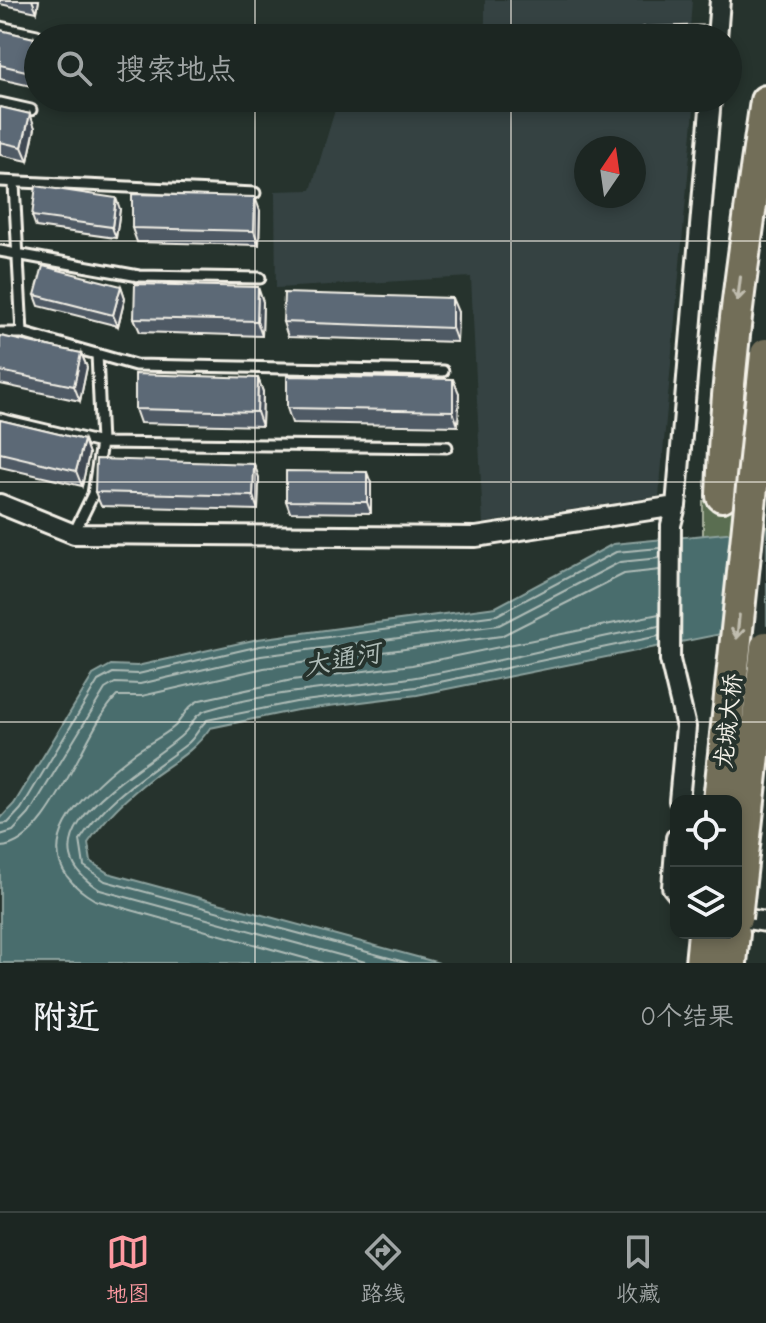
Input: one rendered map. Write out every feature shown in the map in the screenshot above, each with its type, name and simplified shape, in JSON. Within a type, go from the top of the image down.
[{"type":"main road","points":[[722,496],[724,437],[738,292],[766,101]]},
{"type":"main road","name":"龙城大桥","points":[[720,795],[766,354]]},
{"type":"main road","name":"龙城大桥","points":[[742,867],[766,647]]},
{"type":"main road","points":[[701,963],[703,939]]},
{"type":"main road","points":[[731,963],[733,939]]},
{"type":"street","points":[[718,24],[720,0]]},
{"type":"street","points":[[680,795],[686,727],[670,660],[671,525],[676,506],[710,112]]},
{"type":"street","points":[[0,504],[74,534],[476,537],[676,506]]},
{"type":"street","points":[[742,918],[766,922]]},
{"type":"lane","points":[[0,27],[24,32]]},
{"type":"lane","points":[[0,103],[24,108]]},
{"type":"lane","points":[[0,181],[255,193]]},
{"type":"lane","points":[[14,184],[22,333]]},
{"type":"lane","points":[[0,251],[139,276],[260,278]]},
{"type":"lane","points":[[0,333],[22,333],[135,365],[443,371]]},
{"type":"lane","points":[[74,534],[93,494],[101,443],[97,354]]},
{"type":"lane","points":[[0,419],[101,443],[447,447]]},
{"type":"shaded area","points":[[485,0],[692,0],[690,24],[485,24]]},
{"type":"shaded area","points":[[334,112],[694,112],[659,496],[483,523],[471,277],[276,288],[275,191],[311,190]]},
{"type":"green space","points":[[703,501],[766,504],[766,570],[703,569]]},
{"type":"water","name":"大通河","points":[[766,529],[766,625],[417,695],[297,710],[210,728],[191,749],[127,799],[88,843],[91,862],[108,873],[439,963],[0,963],[0,819],[14,804],[93,675],[111,665],[137,666],[258,639],[496,607],[613,544]]},
{"type":"pier","points":[[766,525],[766,629],[722,637],[738,528]]},
{"type":"building","points":[[0,30],[24,36],[24,71],[0,65]]},
{"type":"building","points":[[0,107],[30,114],[22,147],[0,142]]},
{"type":"building","points":[[36,186],[116,198],[112,227],[32,216]]},
{"type":"building","points":[[132,194],[255,197],[254,231],[132,228]]},
{"type":"building","points":[[43,266],[121,286],[113,315],[35,295]]},
{"type":"building","points":[[135,284],[258,287],[257,321],[134,318]]},
{"type":"building","points":[[284,293],[452,298],[452,328],[283,322]]},
{"type":"building","points":[[0,336],[81,353],[74,386],[0,371]]},
{"type":"building","points":[[135,374],[258,378],[257,412],[135,409]]},
{"type":"building","points":[[287,376],[453,379],[453,411],[287,408]]},
{"type":"building","points":[[0,420],[84,440],[76,471],[0,453]]},
{"type":"building","points":[[96,459],[254,464],[253,496],[95,492]]},
{"type":"building","points":[[286,471],[367,472],[367,502],[286,501]]}]
